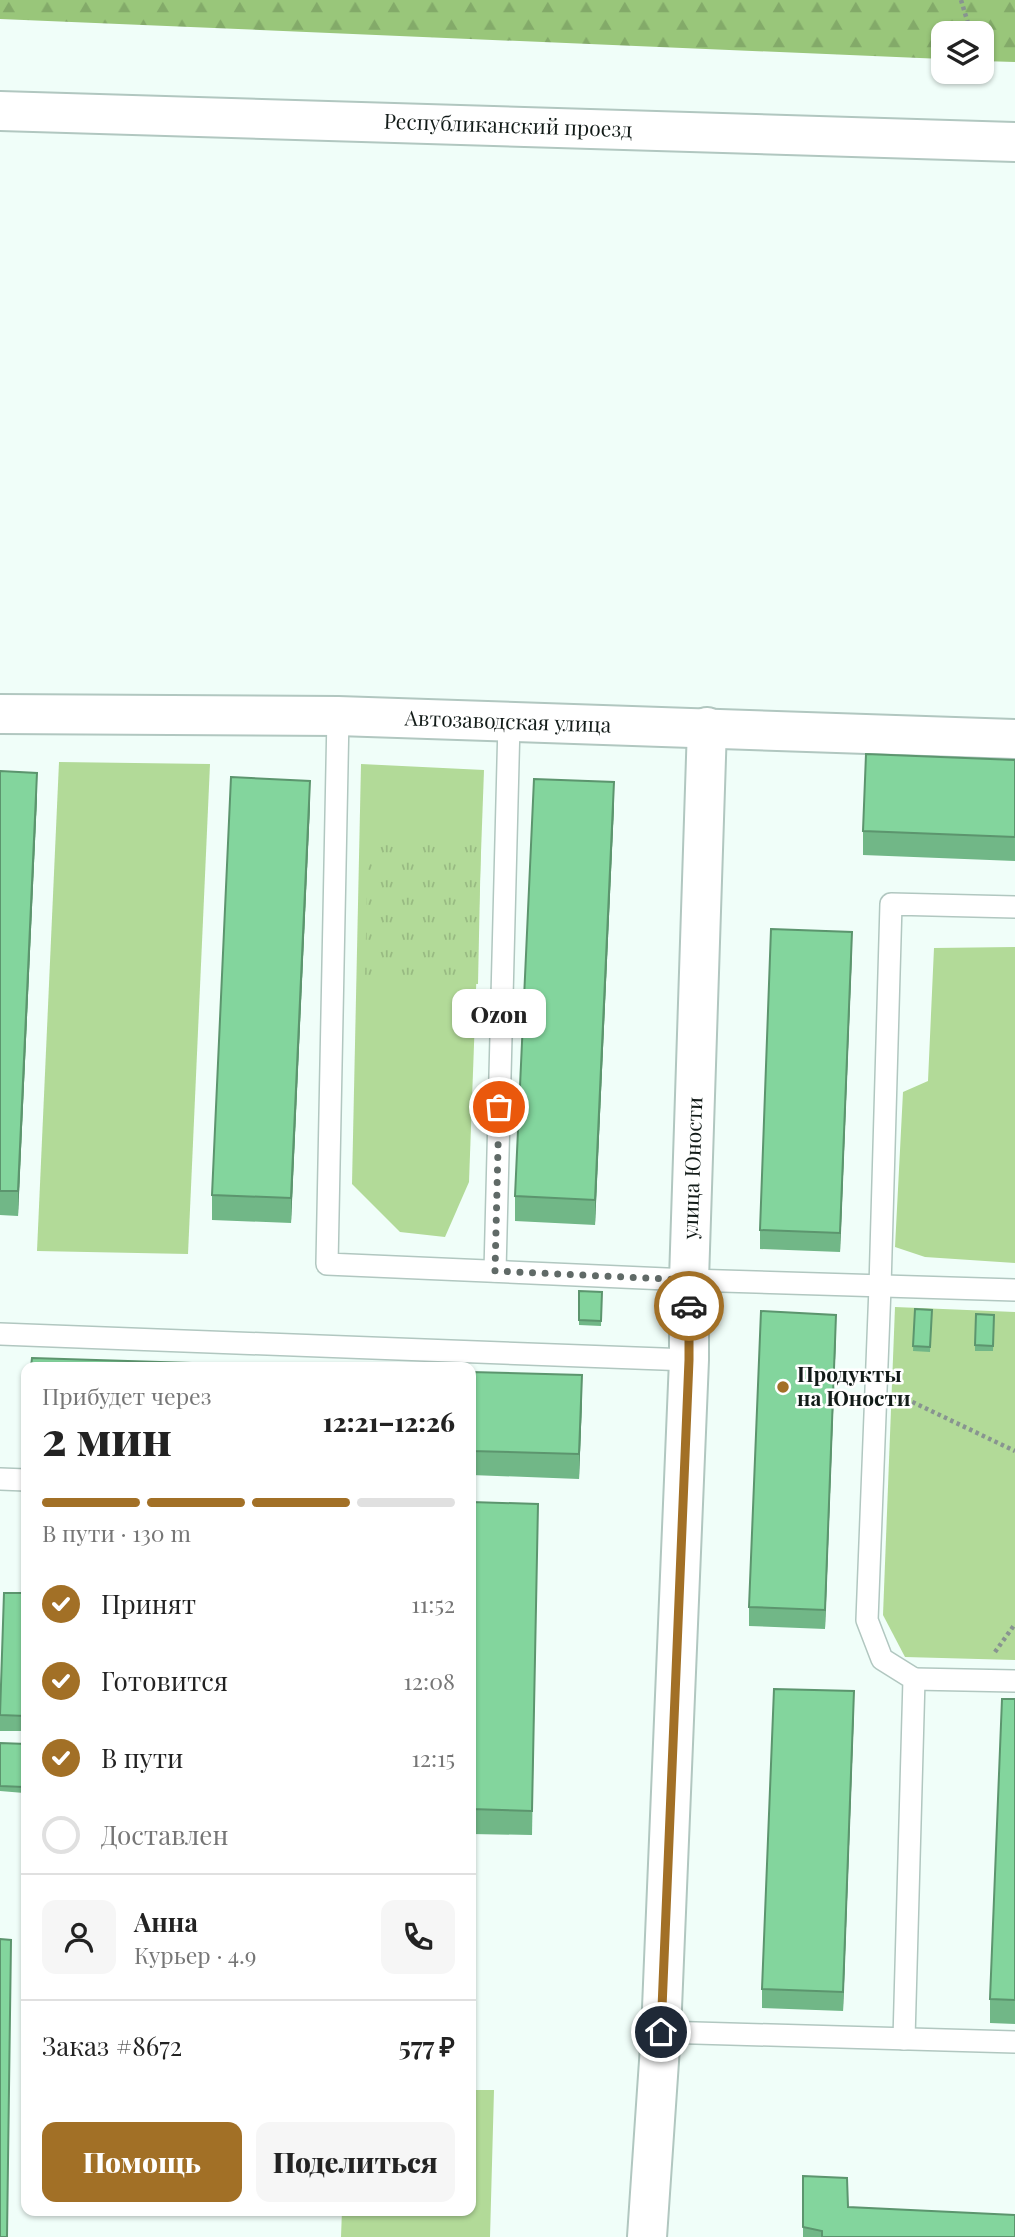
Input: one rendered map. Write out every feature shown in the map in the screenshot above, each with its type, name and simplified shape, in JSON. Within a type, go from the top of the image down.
[{"type":"street","name":"Республиканский проезд","points":[[0,111],[1015,142]]},
{"type":"street","name":"Автозаводская улица","points":[[0,714],[338,716],[1015,739]]},
{"type":"street","name":"улица Юности","points":[[647,2237],[661,2032],[689,1360],[689,1280],[707,727]]},
{"type":"lane","points":[[338,716],[327,1264],[689,1280],[1015,1290]]},
{"type":"lane","points":[[495,1271],[509,723]]},
{"type":"lane","points":[[1015,907],[891,904],[867,1620],[882,1659],[914,1679],[1015,1681]]},
{"type":"lane","points":[[0,1334],[689,1360]]},
{"type":"lane","points":[[0,1479],[21,1480]]},
{"type":"lane","points":[[904,2039],[914,1679]]},
{"type":"lane","points":[[661,2032],[1015,2042]]},
{"type":"path","points":[[961,0],[967,21]]},
{"type":"path","points":[[876,1386],[1015,1451]]},
{"type":"green space","points":[[0,0],[1015,0],[1015,62],[994,61],[994,21],[931,21],[931,58],[0,19]]},
{"type":"green space","points":[[59,762],[210,764],[188,1254],[37,1251]]},
{"type":"green space","points":[[361,764],[484,770],[469,1182],[445,1237],[400,1232],[352,1184]]},
{"type":"green space","points":[[368,837],[481,840],[478,984],[365,981]]},
{"type":"green space","points":[[1015,947],[1015,1263],[925,1257],[895,1247],[903,1092],[928,1081],[934,948]]},
{"type":"green space","points":[[895,1307],[1015,1312],[1015,1660],[905,1657],[883,1615]]},
{"type":"green space","points":[[476,2090],[494,2090],[490,2237],[341,2237],[342,2216],[476,2216]]},
{"type":"building","points":[[866,754],[1015,760],[1015,837],[863,831]]},
{"type":"building","points":[[0,771],[37,773],[18,1191],[0,1191]]},
{"type":"building","points":[[231,777],[310,781],[291,1198],[212,1195]]},
{"type":"building","points":[[534,779],[614,782],[595,1200],[515,1196]]},
{"type":"building","points":[[771,929],[852,932],[840,1233],[760,1230]]},
{"type":"building","points":[[579,1291],[602,1292],[601,1321],[579,1320]]},
{"type":"building","points":[[915,1309],[932,1310],[930,1347],[913,1346]]},
{"type":"building","points":[[761,1311],[836,1315],[825,1610],[749,1607]]},
{"type":"building","points":[[976,1314],[994,1315],[993,1346],[975,1345]]},
{"type":"building","points":[[32,1358],[158,1362],[32,1362]]},
{"type":"building","points":[[476,1372],[582,1375],[579,1454],[476,1451]]},
{"type":"building","points":[[476,1502],[538,1504],[532,1811],[476,1809]]},
{"type":"building","points":[[4,1593],[21,1593],[21,1716],[0,1715]]},
{"type":"building","points":[[774,1689],[854,1691],[843,1992],[762,1989]]},
{"type":"building","points":[[1002,1699],[1015,1699],[1015,2000],[990,1999]]},
{"type":"building","points":[[0,1743],[21,1744],[21,1787],[0,1786]]},
{"type":"building","points":[[0,1939],[11,1940],[7,2237],[0,2237]]},
{"type":"building","points":[[803,2176],[847,2178],[848,2207],[1015,2215],[1015,2237],[822,2237],[822,2231],[803,2227]]},
{"type":"way so far","points":[[499,1107],[495,1271],[689,1280],[689,1306]]},
{"type":"place","name":"Ozon","points":[[499,1107]]},
{"type":"place","name":"Продукты на Юности","points":[[783,1387]]},
{"type":"route","points":[[661,2032],[689,1306]]}]
